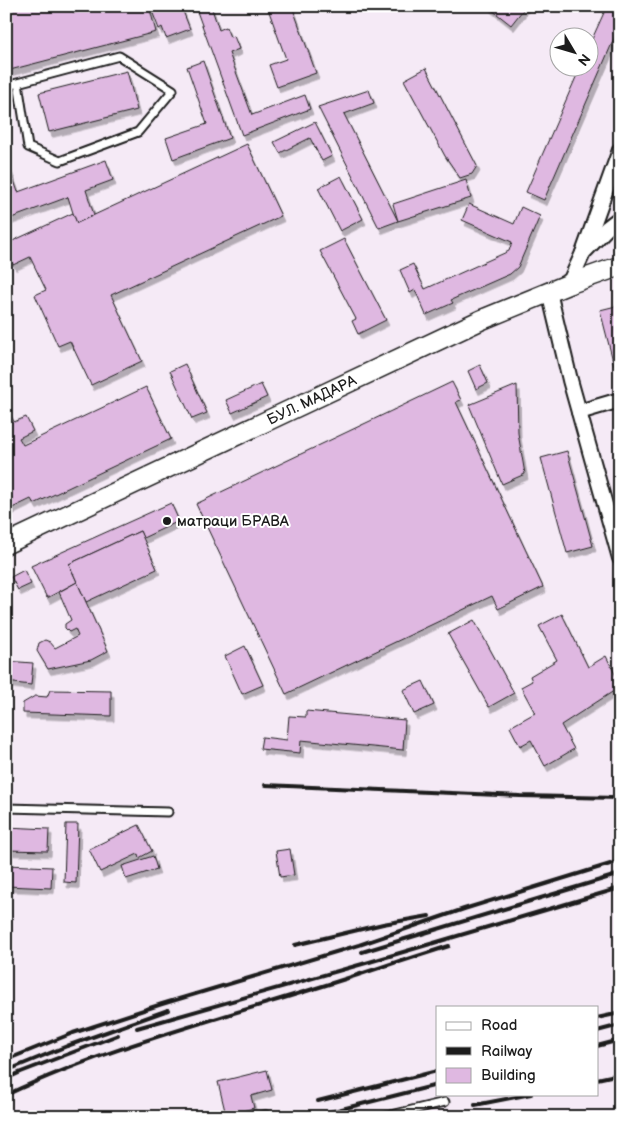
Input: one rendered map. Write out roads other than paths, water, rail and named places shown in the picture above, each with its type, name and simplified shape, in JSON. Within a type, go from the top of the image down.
[{"type":"main road","name":"БУЛ. МАДАРА","points":[[6,544],[481,320],[569,284],[620,266]]},
{"type":"street","points":[[569,284],[583,253],[620,150]]},
{"type":"street","points":[[583,253],[607,228],[620,218]]},
{"type":"street","points":[[549,292],[570,380],[620,558]]},
{"type":"street","points":[[579,412],[620,400]]},
{"type":"lane","points":[[6,86],[119,56],[173,90],[138,132],[60,161],[28,147],[18,83]]},
{"type":"lane","points":[[6,808],[168,812]]},
{"type":"lane","points":[[384,1117],[445,1102]]},
{"type":"lane","points":[[253,1117],[266,1115],[268,1117]]},
{"type":"railway","points":[[265,785],[520,796],[620,798]]},
{"type":"railway","points":[[6,1060],[73,1033],[162,1004],[359,945],[464,909],[620,861]]},
{"type":"railway","points":[[362,952],[620,874]]},
{"type":"railway","points":[[137,1028],[620,888]]},
{"type":"railway","points":[[295,945],[383,924],[429,916]]},
{"type":"railway","points":[[399,962],[449,946]]},
{"type":"railway","points":[[6,1095],[104,1055],[405,959]]},
{"type":"railway","points":[[6,1071],[67,1046],[168,1010]]},
{"type":"railway","points":[[598,1018],[620,1013]]},
{"type":"railway","points":[[598,1031],[620,1025]]},
{"type":"railway","points":[[6,1079],[118,1035]]},
{"type":"railway","points":[[598,1046],[620,1040]]},
{"type":"railway","points":[[318,1101],[436,1071]]},
{"type":"railway","points":[[598,1079],[620,1074]]},
{"type":"railway","points":[[310,1117],[436,1085]]},
{"type":"railway","points":[[475,1105],[521,1096]]},
{"type":"place","name":"матраци БРАВА","points":[[167,521]]}]
